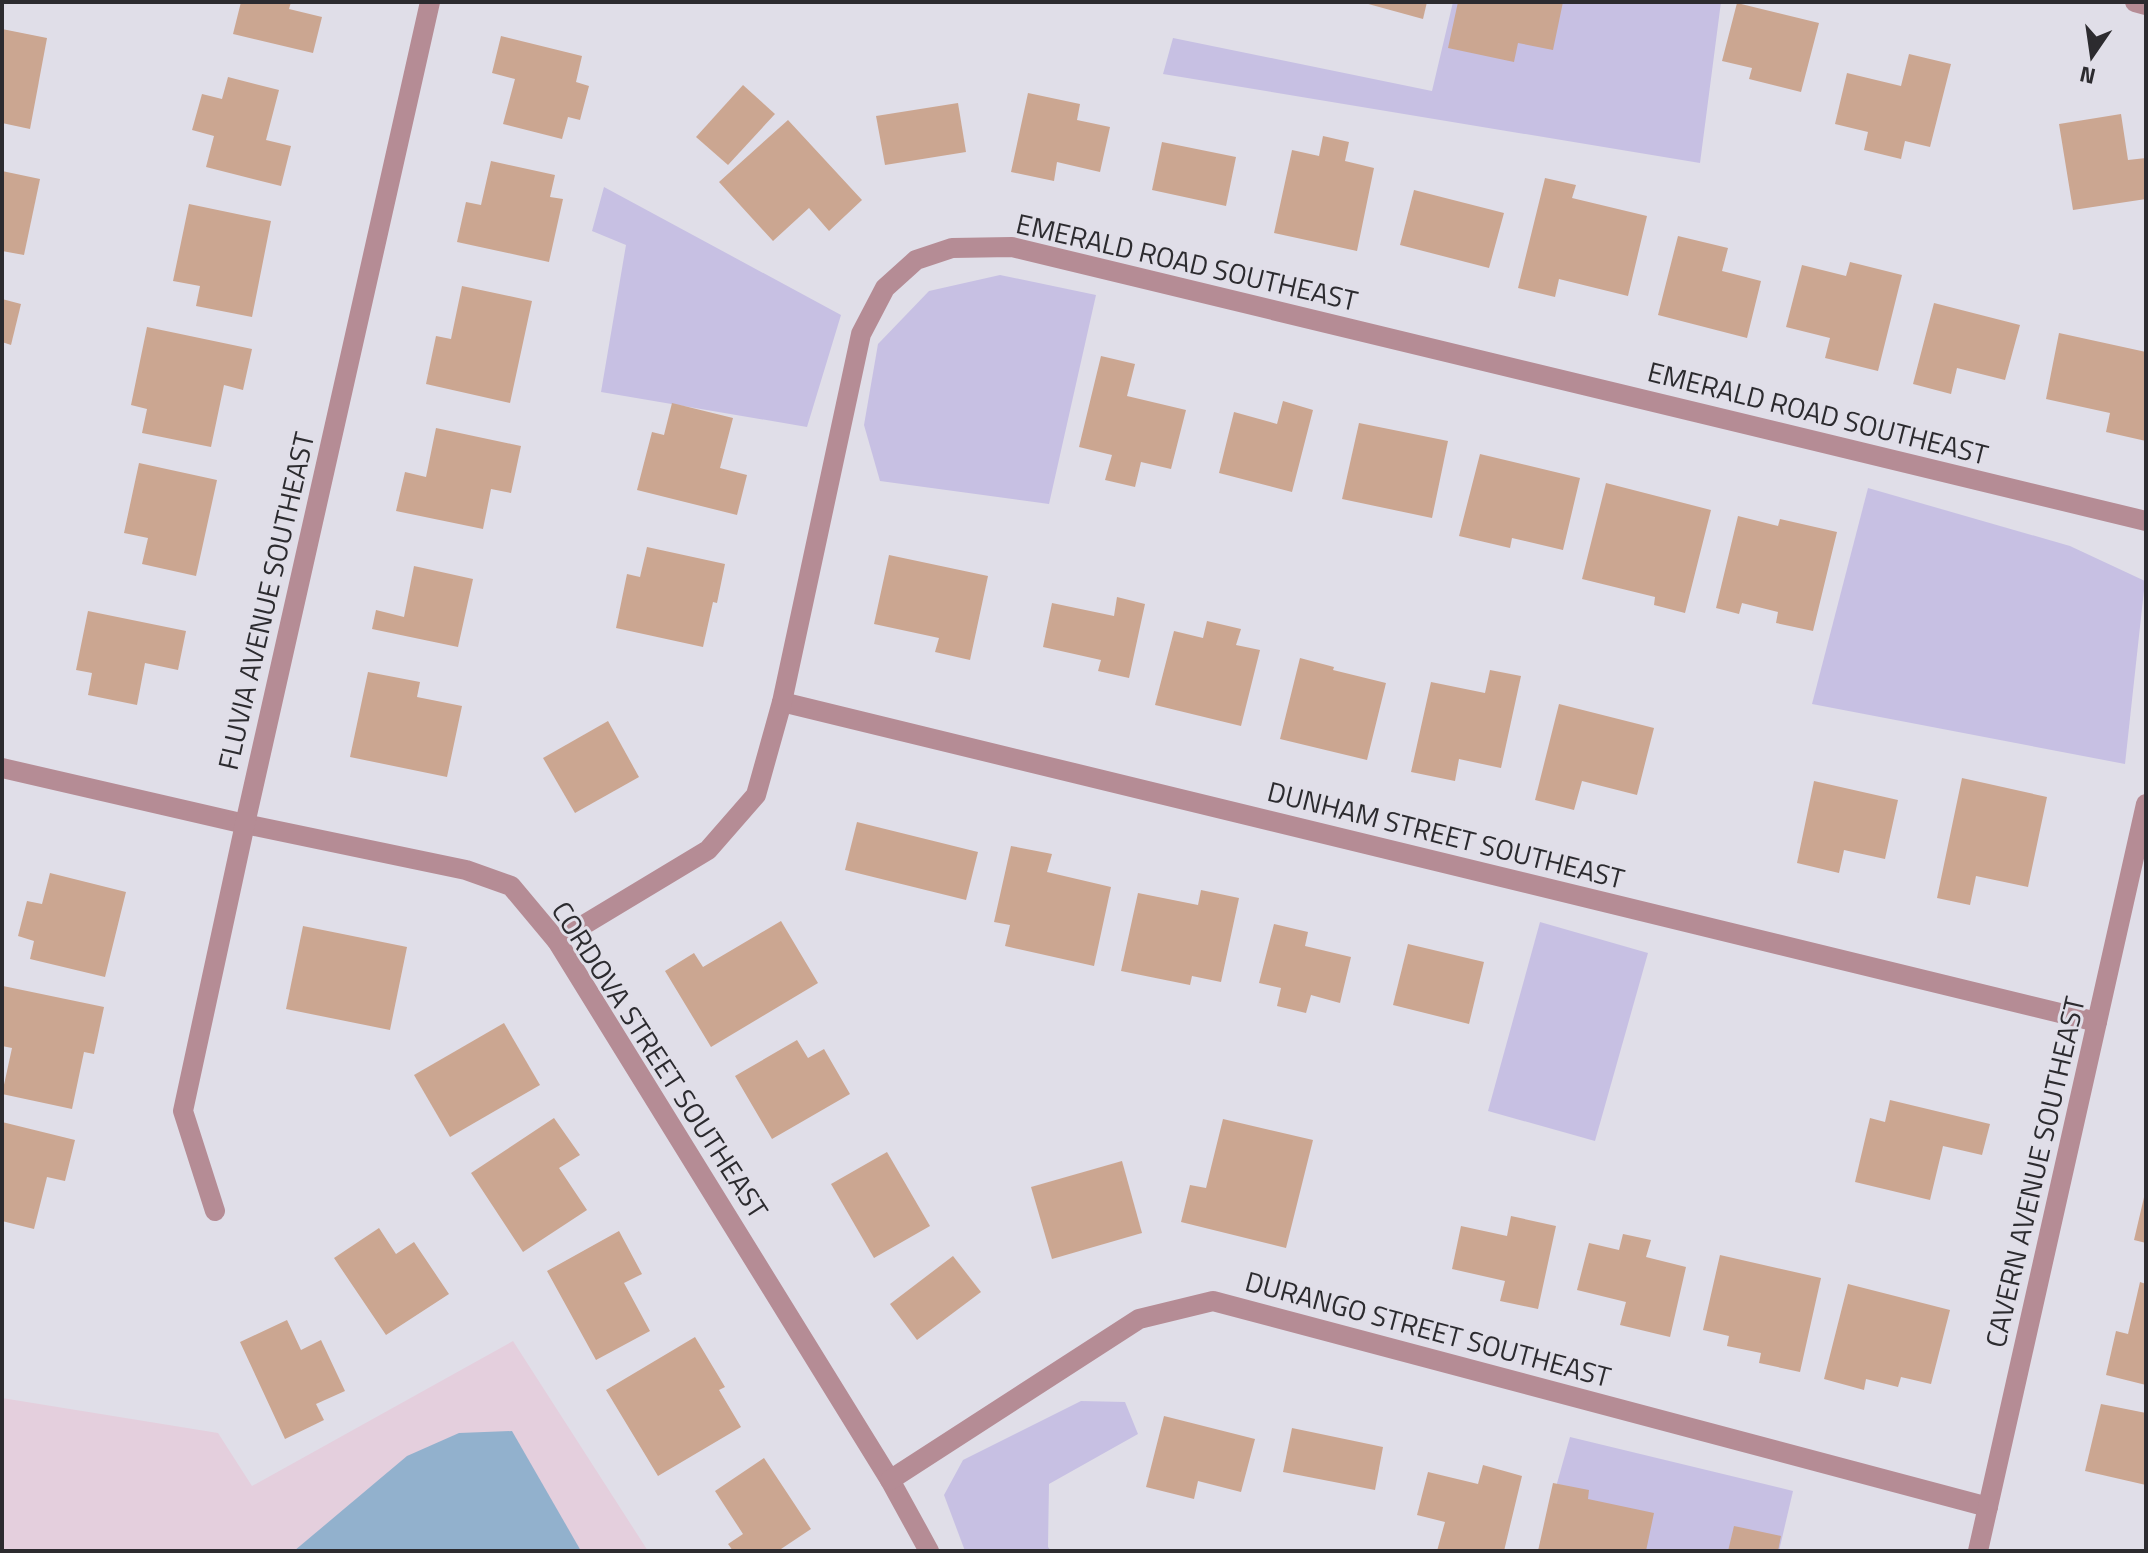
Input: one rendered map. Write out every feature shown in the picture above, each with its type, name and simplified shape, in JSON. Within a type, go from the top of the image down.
[{"type":"street","name":"FLUVIA AVENUE SOUTHEAST","points":[[215,1211],[183,1111],[430,2]]},
{"type":"street","points":[[2135,2],[2146,5]]},
{"type":"street","name":"EMERALD ROAD SOUTHEAST","points":[[557,941],[708,850],[756,795],[782,702],[861,334],[885,288],[916,260],[952,248],[1012,247],[2146,521]]},
{"type":"street","name":"DUNHAM STREET SOUTHEAST","points":[[782,702],[2097,1022]]},
{"type":"street","name":"CORDOVA STREET SOUTHEAST","points":[[2,768],[245,824],[466,870],[511,886],[557,941],[890,1480],[929,1551]]},
{"type":"street","name":"CAVERN AVENUE SOUTHEAST","points":[[1978,1551],[2146,804]]},
{"type":"street","name":"DURANGO STREET SOUTHEAST","points":[[890,1480],[1139,1319],[1213,1301],[1988,1507]]},
{"type":"shaded area","points":[[1453,2],[1721,2],[1700,163],[1163,74],[1173,38],[1432,91]]},
{"type":"shaded area","points":[[604,187],[841,315],[807,427],[601,392],[626,245],[592,231]]},
{"type":"shaded area","points":[[1000,275],[1096,295],[1049,504],[880,481],[864,425],[878,344],[929,291]]},
{"type":"shaded area","points":[[1868,488],[2070,546],[2145,581],[2125,764],[1812,704]]},
{"type":"shaded area","points":[[1540,922],[1648,953],[1595,1141],[1488,1111]]},
{"type":"shaded area","points":[[513,1341],[648,1551],[2,1551],[2,1398],[218,1433],[252,1486]]},
{"type":"shaded area","points":[[1081,1401],[1125,1402],[1138,1434],[1049,1484],[1048,1547],[1051,1551],[965,1551],[944,1495],[963,1460]]},
{"type":"shaded area","points":[[1570,1437],[1793,1491],[1779,1551],[1538,1551]]},
{"type":"water","points":[[512,1431],[581,1551],[294,1551],[407,1456],[459,1433]]},
{"type":"building","points":[[241,2],[291,2],[289,9],[322,17],[313,53],[233,34]]},
{"type":"building","points":[[1361,2],[1427,2],[1423,19]]},
{"type":"building","points":[[1458,2],[1563,2],[1553,50],[1518,43],[1514,62],[1448,48]]},
{"type":"building","points":[[1737,3],[1819,23],[1801,92],[1749,79],[1752,68],[1722,61]]},
{"type":"building","points":[[2,29],[47,38],[30,129],[2,123]]},
{"type":"building","points":[[501,36],[582,56],[576,82],[589,86],[580,120],[568,117],[562,139],[503,124],[515,79],[492,73]]},
{"type":"building","points":[[1909,54],[1951,64],[1930,147],[1905,141],[1901,159],[1864,150],[1868,132],[1835,124],[1847,73],[1901,86]]},
{"type":"building","points":[[228,77],[279,90],[266,140],[291,146],[281,186],[206,167],[214,136],[192,130],[202,94],[222,99]]},
{"type":"building","points":[[743,85],[775,114],[728,165],[696,137]]},
{"type":"building","points":[[1028,93],[1080,104],[1077,120],[1110,127],[1100,172],[1057,162],[1054,181],[1011,172]]},
{"type":"building","points":[[958,103],[966,152],[885,165],[876,116]]},
{"type":"building","points":[[2121,114],[2128,160],[2146,158],[2146,199],[2073,210],[2059,124]]},
{"type":"building","points":[[788,120],[862,200],[829,231],[809,208],[773,241],[719,182]]},
{"type":"building","points":[[1323,136],[1349,142],[1345,161],[1374,168],[1357,251],[1274,233],[1292,150],[1319,156]]},
{"type":"building","points":[[1162,142],[1236,157],[1226,206],[1152,190]]},
{"type":"building","points":[[491,161],[555,175],[550,197],[563,199],[549,262],[457,242],[466,202],[481,205]]},
{"type":"building","points":[[2,171],[40,179],[24,255],[2,251]]},
{"type":"building","points":[[1545,178],[1576,185],[1572,198],[1647,216],[1628,296],[1559,279],[1555,297],[1518,288]]},
{"type":"building","points":[[1414,190],[1504,213],[1489,268],[1400,245]]},
{"type":"building","points":[[189,204],[271,221],[252,317],[196,306],[200,286],[173,281]]},
{"type":"building","points":[[1678,236],[1728,248],[1722,271],[1761,281],[1747,338],[1658,315]]},
{"type":"building","points":[[1850,262],[1902,275],[1878,371],[1825,358],[1830,338],[1786,327],[1802,265],[1846,276]]},
{"type":"building","points":[[462,286],[532,301],[510,403],[426,384],[436,336],[451,339]]},
{"type":"building","points":[[2,299],[21,304],[11,345],[2,342]]},
{"type":"building","points":[[1934,303],[2020,325],[2005,380],[1957,368],[1951,394],[1913,384]]},
{"type":"building","points":[[147,327],[252,349],[243,390],[224,385],[211,447],[142,433],[147,409],[131,405]]},
{"type":"building","points":[[2059,333],[2146,352],[2146,441],[2106,432],[2110,413],[2046,399]]},
{"type":"building","points":[[1101,356],[1135,364],[1127,396],[1186,410],[1171,469],[1141,462],[1135,487],[1105,480],[1112,455],[1079,447]]},
{"type":"building","points":[[1283,401],[1313,410],[1292,492],[1219,473],[1234,412],[1277,424]]},
{"type":"building","points":[[672,403],[733,418],[720,468],[747,475],[737,515],[637,490],[652,432],[664,435]]},
{"type":"building","points":[[1359,423],[1448,441],[1432,518],[1342,499]]},
{"type":"building","points":[[436,428],[521,446],[511,493],[491,489],[483,529],[396,511],[405,472],[426,477]]},
{"type":"building","points":[[1480,454],[1580,478],[1563,550],[1512,538],[1510,548],[1459,536]]},
{"type":"building","points":[[139,463],[217,480],[196,576],[142,564],[148,538],[124,533]]},
{"type":"building","points":[[1606,483],[1711,510],[1685,613],[1654,605],[1655,597],[1582,579]]},
{"type":"building","points":[[1738,516],[1778,526],[1780,519],[1837,532],[1813,631],[1776,623],[1778,612],[1742,603],[1739,614],[1716,608]]},
{"type":"building","points":[[647,547],[725,564],[703,647],[616,628],[627,574],[640,577]]},
{"type":"building","points":[[889,555],[988,576],[970,660],[935,652],[939,638],[874,624]]},
{"type":"building","points":[[414,566],[473,579],[458,647],[372,629],[376,610],[404,617]]},
{"type":"building","points":[[1117,597],[1145,604],[1129,678],[1098,671],[1101,660],[1043,647],[1052,603],[1114,616]]},
{"type":"building","points":[[88,611],[186,631],[178,670],[145,663],[137,705],[88,695],[92,673],[76,670]]},
{"type":"building","points":[[1207,621],[1241,629],[1236,645],[1260,650],[1241,726],[1155,705],[1174,631],[1203,638]]},
{"type":"building","points":[[1300,658],[1386,683],[1367,760],[1280,739]]},
{"type":"building","points":[[1490,670],[1521,676],[1501,768],[1459,759],[1455,781],[1411,772],[1431,682],[1485,693]]},
{"type":"building","points":[[368,672],[420,682],[417,697],[462,706],[447,777],[350,757]]},
{"type":"building","points":[[1559,704],[1654,728],[1637,795],[1582,781],[1574,810],[1535,800]]},
{"type":"building","points":[[608,721],[639,777],[575,813],[543,758]]},
{"type":"building","points":[[1962,778],[2047,797],[2028,887],[1976,876],[1970,905],[1937,898]]},
{"type":"building","points":[[1814,781],[1898,800],[1885,859],[1844,850],[1839,873],[1797,863]]},
{"type":"building","points":[[857,822],[978,852],[966,900],[845,870]]},
{"type":"building","points":[[1011,846],[1052,854],[1047,872],[1111,887],[1094,966],[1005,946],[1010,925],[994,922]]},
{"type":"building","points":[[50,873],[126,892],[105,977],[30,959],[34,941],[18,936],[27,901],[42,904]]},
{"type":"building","points":[[1201,890],[1239,898],[1221,982],[1192,976],[1190,985],[1121,971],[1138,893],[1198,905]]},
{"type":"building","points":[[781,921],[818,983],[711,1047],[665,971],[694,953],[703,967]]},
{"type":"building","points":[[1274,924],[1308,932],[1305,946],[1351,957],[1340,1003],[1311,995],[1306,1013],[1277,1006],[1281,988],[1259,983]]},
{"type":"building","points":[[303,926],[407,947],[390,1030],[286,1009]]},
{"type":"building","points":[[1408,944],[1484,962],[1469,1024],[1393,1005]]},
{"type":"building","points":[[3,986],[104,1007],[94,1054],[84,1052],[72,1109],[2,1094],[12,1048],[2,1046]]},
{"type":"building","points":[[504,1023],[540,1085],[450,1137],[414,1075]]},
{"type":"building","points":[[797,1040],[808,1058],[824,1049],[850,1094],[772,1139],[735,1076]]},
{"type":"building","points":[[1890,1100],[1990,1124],[1982,1155],[1943,1146],[1930,1200],[1855,1182],[1870,1118],[1885,1122]]},
{"type":"building","points":[[554,1118],[580,1155],[559,1168],[587,1210],[523,1252],[471,1173]]},
{"type":"building","points":[[1223,1119],[1313,1140],[1286,1248],[1181,1222],[1190,1185],[1206,1188]]},
{"type":"building","points":[[2,1122],[75,1140],[65,1181],[47,1177],[34,1229],[2,1221]]},
{"type":"building","points":[[887,1152],[930,1226],[874,1258],[831,1184]]},
{"type":"building","points":[[1122,1161],[1142,1233],[1052,1259],[1031,1187]]},
{"type":"building","points":[[2146,1193],[2146,1243],[2134,1240]]},
{"type":"building","points":[[1511,1216],[1556,1226],[1538,1309],[1500,1301],[1505,1281],[1452,1269],[1461,1226],[1507,1236]]},
{"type":"building","points":[[379,1228],[396,1254],[414,1242],[449,1294],[386,1335],[334,1258]]},
{"type":"building","points":[[619,1231],[642,1274],[624,1283],[650,1331],[596,1360],[547,1271]]},
{"type":"building","points":[[1623,1234],[1651,1240],[1646,1257],[1686,1267],[1670,1337],[1620,1325],[1626,1302],[1577,1290],[1589,1243],[1619,1250]]},
{"type":"building","points":[[1720,1255],[1821,1278],[1800,1372],[1759,1363],[1761,1353],[1727,1346],[1729,1336],[1703,1330]]},
{"type":"building","points":[[953,1256],[981,1292],[917,1340],[890,1304]]},
{"type":"building","points":[[2140,1282],[2146,1284],[2146,1385],[2106,1375],[2116,1331],[2128,1334]]},
{"type":"building","points":[[1848,1284],[1950,1310],[1931,1384],[1901,1377],[1898,1387],[1866,1379],[1864,1390],[1824,1379]]},
{"type":"building","points":[[287,1320],[301,1350],[321,1340],[345,1391],[316,1404],[324,1420],[285,1439],[240,1342]]},
{"type":"building","points":[[695,1337],[725,1387],[719,1390],[741,1427],[658,1476],[606,1390]]},
{"type":"building","points":[[2101,1404],[2146,1413],[2146,1485],[2085,1471]]},
{"type":"building","points":[[1164,1416],[1255,1439],[1241,1492],[1198,1481],[1194,1499],[1146,1487]]},
{"type":"building","points":[[1292,1428],[1383,1447],[1375,1490],[1283,1472]]},
{"type":"building","points":[[764,1458],[811,1529],[778,1551],[733,1551],[728,1544],[743,1534],[715,1491]]},
{"type":"building","points":[[1483,1465],[1522,1476],[1504,1551],[1437,1551],[1445,1522],[1417,1515],[1428,1472],[1478,1484]]},
{"type":"building","points":[[1553,1483],[1589,1490],[1588,1499],[1654,1513],[1646,1551],[1538,1551]]},
{"type":"building","points":[[1734,1526],[1781,1536],[1778,1551],[1728,1551]]}]
